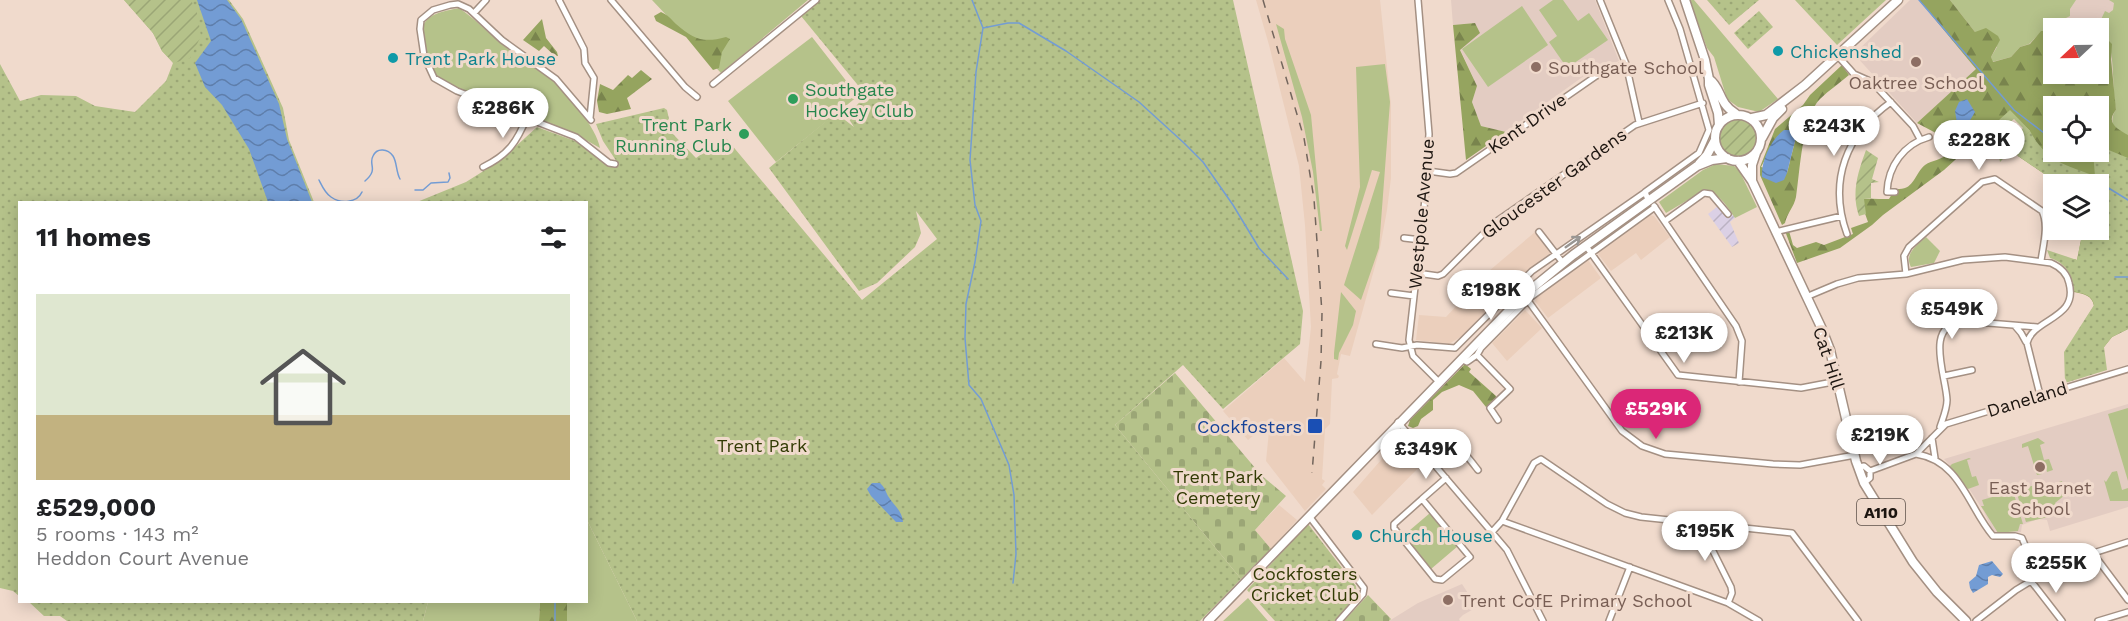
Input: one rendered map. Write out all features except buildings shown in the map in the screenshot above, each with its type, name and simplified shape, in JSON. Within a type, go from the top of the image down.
[{"type":"main road","points":[[1208,621],[1438,381],[1527,295],[1563,263],[1589,249],[1612,228],[1652,203],[1707,155],[1715,140],[1719,125],[1718,113],[1683,0]]},
{"type":"main road","points":[[1709,79],[1715,83],[1724,105],[1736,114],[1752,118],[1766,115],[1805,85],[1898,0]]},
{"type":"main road","points":[[1752,181],[1752,165],[1756,153],[1773,118],[1805,85]]},
{"type":"main road","points":[[1719,125],[1726,118],[1736,114]]},
{"type":"main road","points":[[1752,118],[1759,127],[1762,138]]},
{"type":"main road","points":[[1715,140],[1719,151],[1727,158]]},
{"type":"main road","points":[[1697,166],[1712,160],[1748,159],[1756,153]]},
{"type":"main road","name":"Cat Hill","points":[[1738,161],[1752,181],[1827,343],[1864,483],[1919,571],[1966,621]]},
{"type":"street","points":[[474,13],[486,0]]},
{"type":"street","points":[[559,0],[584,49],[585,63],[594,78],[590,119],[556,79],[502,40],[459,2],[434,10],[422,18],[420,23],[424,56],[434,78],[457,91],[576,137],[609,163],[615,164]]},
{"type":"street","points":[[611,0],[685,87],[697,97]]},
{"type":"street","points":[[713,84],[816,0]]},
{"type":"street","name":"Westpole Avenue","points":[[1409,346],[1428,171],[1429,134],[1418,0]]},
{"type":"street","points":[[1600,0],[1626,64],[1639,122]]},
{"type":"street","points":[[1376,344],[1402,348],[1417,345],[1455,348],[1520,282],[1699,153],[1709,130],[1680,29],[1668,0]]},
{"type":"street","points":[[1837,56],[1854,74],[1872,82],[1913,126],[1920,139]]},
{"type":"street","name":"Kent Drive","points":[[1428,171],[1456,173],[1596,76],[1626,64]]},
{"type":"street","points":[[1696,83],[1709,79]]},
{"type":"street","points":[[1847,234],[1842,216],[1840,183],[1845,158],[1851,144],[1865,124],[1891,102]]},
{"type":"street","name":"Gloucester Gardens","points":[[1417,273],[1438,276],[1443,274],[1494,223],[1639,122],[1703,103]]},
{"type":"street","points":[[483,168],[515,144],[527,117]]},
{"type":"street","points":[[1895,192],[1887,192],[1889,176],[1894,165],[1904,151],[1920,139],[1929,137]]},
{"type":"street","points":[[1906,274],[1904,256],[1909,247],[1982,182],[1988,180],[1998,180],[2042,211],[2045,225],[2041,261]]},
{"type":"street","points":[[1644,193],[1718,297],[1740,334],[1742,349],[1739,382]]},
{"type":"street","points":[[1665,220],[1704,193],[1711,194],[1728,214]]},
{"type":"street","points":[[1461,359],[1467,362],[1477,355],[1527,295],[1652,203]]},
{"type":"street","points":[[1775,232],[1842,216]]},
{"type":"street","points":[[1606,219],[1612,228]]},
{"type":"street","points":[[1539,232],[1563,263]]},
{"type":"street","points":[[1404,238],[1421,240]]},
{"type":"street","points":[[1589,249],[1675,372],[1684,376],[1801,388],[1838,381]]},
{"type":"street","points":[[1806,297],[1858,278],[1906,274],[1977,258],[2005,257],[2051,263],[2062,270],[2069,280],[2068,302],[2061,313],[2030,334],[2027,343]]},
{"type":"street","points":[[1520,282],[1622,431],[1642,446],[1665,454],[1773,464],[1800,465],[1855,455]]},
{"type":"street","points":[[1391,293],[1414,296]]},
{"type":"street","points":[[1957,420],[1947,405],[1939,345],[1942,332],[1956,322],[1964,321],[2039,327]]},
{"type":"street","points":[[2015,326],[2027,343],[2040,395]]},
{"type":"street","points":[[1409,346],[1416,360],[1438,381]]},
{"type":"street","points":[[1477,355],[1510,389],[1490,408],[1498,420]]},
{"type":"street","name":"Daneland","points":[[1870,471],[1916,454],[1941,427],[1957,420],[2128,369]]},
{"type":"street","points":[[1944,376],[1972,370]]},
{"type":"street","points":[[1941,427],[1947,405]]},
{"type":"street","points":[[1398,422],[1492,532],[1512,559],[1543,621]]},
{"type":"street","points":[[1932,438],[1935,458]]},
{"type":"street","points":[[1431,460],[1444,450],[1454,447],[1461,450],[1479,470]]},
{"type":"street","points":[[1916,454],[1935,458],[1958,482],[1993,536],[2022,538],[2038,576]]},
{"type":"street","points":[[1492,532],[1502,521],[1534,463],[1541,459],[1594,496],[1625,513],[1641,517],[1792,533],[1858,621]]},
{"type":"street","points":[[1858,467],[1864,466],[1870,471],[1870,478],[1864,483]]},
{"type":"street","points":[[1422,499],[1470,557],[1442,580],[1435,579],[1394,528],[1394,524],[1422,499],[1446,478]]},
{"type":"street","points":[[1308,516],[1364,588],[1363,594],[1339,621]]},
{"type":"street","points":[[1502,521],[1728,603],[1759,621]]},
{"type":"street","points":[[1702,524],[1703,531],[1731,587],[1732,593],[1728,603]]},
{"type":"street","points":[[1976,621],[2005,598],[2059,564],[2128,542]]},
{"type":"street","points":[[2092,552],[2128,600]]},
{"type":"street","points":[[1609,621],[1630,567]]},
{"type":"street","points":[[2031,581],[2062,621]]},
{"type":"street","points":[[2098,621],[2128,612]]},
{"type":"shaded area","points":[[1256,0],[1380,0],[1391,105],[1391,178],[1380,248],[1350,356],[1341,354],[1337,374],[1339,376],[1332,379],[1330,424],[1325,429],[1322,479],[1325,481],[1322,485],[1326,489],[1305,511],[1266,461],[1269,431],[1265,426],[1248,440],[1223,411],[1284,358],[1305,382],[1311,327],[1299,166]]},
{"type":"shaded area","name":"Southgate School","points":[[1451,0],[1595,0],[1619,61],[1588,73],[1506,132],[1481,126],[1472,102],[1477,86],[1460,49],[1475,23],[1453,25]]},
{"type":"shaded area","points":[[1910,0],[2128,0],[2109,67],[2109,18],[2043,18],[2043,84],[2104,84],[2101,96],[2043,96],[2043,145],[1977,69],[1917,123],[1854,54]]},
{"type":"shaded area","points":[[1723,202],[1735,218],[1730,222],[1739,243],[1732,247],[1708,214]]},
{"type":"shaded area","points":[[1650,215],[1654,216],[1670,237],[1641,260],[1636,253],[1611,271],[1598,254],[1599,251]]},
{"type":"shaded area","points":[[1535,232],[1551,253],[1507,289],[1462,336],[1449,344],[1416,340],[1419,315],[1446,317],[1489,271]]},
{"type":"shaded area","points":[[1586,260],[1601,278],[1548,318],[1535,301],[1536,298]]},
{"type":"shaded area","points":[[1525,310],[1542,328],[1507,361],[1492,343]]},
{"type":"shaded area","name":"East Barnet School","points":[[2128,404],[2128,507],[2050,531],[2047,520],[2038,519],[2022,525],[2021,532],[1997,534],[1993,531],[1983,510],[1964,481],[1944,459]]},
{"type":"shaded area","points":[[1402,436],[1424,462],[1372,515],[1353,492]]},
{"type":"shaded area","points":[[1279,505],[1297,520],[1271,549],[1255,530]]},
{"type":"shaded area","name":"Trent CofE Primary School","points":[[1462,584],[1477,607],[1463,615],[1460,621],[1389,621],[1418,603]]},
{"type":"green space","points":[[124,0],[229,0],[243,19],[283,108],[289,140],[314,201],[18,201],[18,595],[13,591],[0,588],[0,64],[20,101],[41,95],[76,96],[95,106],[135,112],[166,81],[173,63],[162,51],[153,33]]},
{"type":"green space","points":[[124,0],[191,0],[197,13],[201,36],[190,58],[174,63],[162,51],[153,33]]},
{"type":"green space","points":[[652,0],[808,0],[721,73]]},
{"type":"green space","name":"Trent Park","points":[[820,0],[1233,0],[1303,311],[1300,344],[1223,409],[1183,365],[1115,425],[1241,579],[1200,621],[637,621],[588,522],[588,201],[419,201],[466,182],[501,160],[537,127],[575,141],[610,166],[617,162],[603,141],[596,124],[664,108],[667,110],[672,133],[696,158],[725,137],[862,300],[937,239],[916,211],[921,233],[915,247],[877,283],[859,291],[769,168],[836,113],[854,127],[847,116],[866,95],[801,16]]},
{"type":"green space","points":[[1553,0],[1563,0],[1578,21],[1589,13],[1608,40],[1567,68],[1549,42],[1557,36],[1539,10]]},
{"type":"green space","points":[[1689,0],[1694,0],[1778,99],[1759,112],[1738,107],[1727,99],[1714,57],[1707,48]]},
{"type":"green space","points":[[1707,0],[1759,0],[1729,25]]},
{"type":"green space","points":[[1795,0],[1886,0],[1837,45]]},
{"type":"green space","points":[[1919,0],[1950,0],[1975,32],[1986,28],[1998,36],[2000,40],[1991,57],[1993,62],[2011,57],[2020,47],[2030,44],[2043,31],[2043,84],[2109,84],[2109,41],[2112,44],[2111,59],[2116,110],[2112,122],[2128,135],[2128,329],[2112,337],[2104,347],[2085,320],[2094,306],[2091,299],[2084,294],[2074,292],[2074,259],[2077,260],[2081,240],[2109,240],[2109,174],[2044,174],[2018,156],[2012,147],[2030,131],[2010,110],[1944,170],[1840,248],[1797,263],[1785,231],[1789,231],[1793,245],[1797,248],[1816,242],[1824,245],[1853,234],[1851,228],[1868,222],[1863,208],[1863,199],[1889,199],[1892,194],[1897,193],[1898,189],[1908,187],[1925,165],[1947,154],[1949,140],[1917,123],[1976,69]]},
{"type":"green space","points":[[1950,0],[2076,0],[2070,9],[2070,16],[2043,18],[2043,32],[2029,44],[2020,47],[2011,57],[1992,62],[1991,57],[1997,47],[1975,32]]},
{"type":"green space","points":[[2109,0],[2128,0],[2128,156],[2113,127],[2113,115],[2116,110],[2109,44],[2109,18],[2102,18],[2105,11],[2109,13],[2113,10],[2114,3]]},
{"type":"green space","points":[[1522,6],[1548,45],[1488,87],[1462,49]]},
{"type":"green space","points":[[459,8],[513,53],[559,87],[574,102],[588,122],[600,148],[577,135],[454,88],[436,78],[431,70],[421,29],[432,16]]},
{"type":"green space","points":[[1759,11],[1773,27],[1748,49],[1734,33]]},
{"type":"green space","points":[[661,12],[694,37],[705,40],[726,37],[730,39],[722,52],[719,68],[713,70],[686,37],[656,21],[654,16]]},
{"type":"green space","points":[[542,19],[546,38],[558,56],[544,46],[539,51],[523,40]]},
{"type":"green space","points":[[1475,23],[1480,33],[1460,50],[1477,86],[1472,102],[1481,126],[1506,132],[1466,160],[1453,25]]},
{"type":"green space","points":[[1276,24],[1284,29],[1285,39],[1311,115],[1322,231],[1320,231],[1313,172],[1302,117]]},
{"type":"green space","name":"Southgate Hockey Club","points":[[812,37],[858,96],[776,162],[728,101]]},
{"type":"green space","points":[[1385,64],[1390,102],[1379,248],[1361,300],[1344,285],[1380,172],[1372,170],[1347,250],[1345,246],[1360,187],[1356,67]]},
{"type":"green space","points":[[1842,65],[1849,75],[1820,99],[1809,118],[1796,197],[1782,225],[1760,175],[1760,167],[1775,129],[1803,105],[1810,95]],"holes":[[[1796,137],[1787,173],[1761,167],[1767,156]]]},
{"type":"green space","points":[[641,70],[652,79],[627,98],[631,109],[607,114],[599,112],[597,101],[600,84],[613,90],[628,75],[632,78]]},
{"type":"green space","points":[[2010,109],[2030,131],[2000,162],[1999,157],[2012,145],[2009,141],[2023,128],[2014,119],[2009,123],[2004,122],[1999,127],[1995,123]]},
{"type":"green space","points":[[1738,118],[1752,124],[1758,138],[1752,152],[1738,158],[1724,152],[1718,138],[1724,124]]},
{"type":"green space","points":[[2030,131],[2043,149],[2043,162],[2059,162],[2090,174],[2044,174],[2018,156],[2012,147]]},
{"type":"green space","points":[[1866,150],[1878,158],[1872,179],[1879,182],[1871,183],[1871,198],[1879,198],[1864,199],[1866,214],[1859,216],[1856,191],[1858,174]]},
{"type":"green space","points":[[2109,150],[2128,158],[2128,329],[2112,337],[2104,347],[2107,370],[2065,383],[2064,352],[2094,305],[2089,297],[2073,291],[2068,270],[2050,258],[2047,250],[2077,260],[2081,240],[2109,240],[2109,174],[2095,174],[2094,162],[2109,162]]},
{"type":"green space","points":[[1716,164],[1734,166],[1739,170],[1757,207],[1735,218],[1718,196],[1703,191],[1666,213],[1659,202],[1703,170]]},
{"type":"green space","points":[[1926,237],[1940,251],[1934,263],[1911,267],[1910,254]]},
{"type":"green space","points":[[1341,292],[1356,311],[1353,325],[1339,353],[1338,360],[1334,359],[1334,353]]},
{"type":"green space","points":[[1465,364],[1471,369],[1469,372],[1496,396],[1496,399],[1486,407],[1473,391],[1459,385],[1442,392],[1433,400],[1433,410],[1421,419],[1418,426],[1413,428],[1408,426],[1410,420]]},
{"type":"green space","name":"Trent Park Cemetery","points":[[1175,373],[1261,475],[1286,496],[1255,530],[1271,549],[1241,579],[1115,425]]},
{"type":"green space","points":[[2128,408],[2128,481],[2108,414]]},
{"type":"green space","points":[[2038,438],[2045,443],[2040,445],[2044,460],[2049,459],[2053,470],[2047,472],[2046,467],[2043,466],[2038,470],[2042,474],[2037,475],[2028,446],[2022,448],[2022,444]]},
{"type":"green space","points":[[1969,458],[1971,459],[1967,460],[1972,477],[1976,476],[1979,485],[1968,489],[1950,466]]},
{"type":"green space","points":[[2117,471],[2122,490],[2128,488],[2128,501],[2110,501],[2104,480],[2106,482],[2112,472]]},
{"type":"green space","points":[[2062,481],[2064,489],[2058,487],[2058,496],[2063,493],[2065,495],[2055,503],[2061,514],[2026,522],[2016,491],[2041,483],[2043,487]]},
{"type":"green space","points":[[2013,491],[2023,524],[2020,524],[2018,531],[1998,533],[1981,506],[1984,506],[1982,500]]},
{"type":"green space","points":[[1430,513],[1458,546],[1431,569],[1403,536]]},
{"type":"green space","points":[[588,522],[637,621],[567,621],[567,603],[588,603]]},
{"type":"green space","name":"Cockfosters Cricket Club","points":[[1308,524],[1356,586],[1357,594],[1336,621],[1275,621],[1247,590]]},
{"type":"green space","points":[[1368,595],[1391,619],[1389,621],[1344,621]]},
{"type":"green space","points":[[1248,598],[1268,621],[1223,621]]},
{"type":"green space","points":[[30,603],[428,603],[423,621],[67,621],[60,616],[44,616]]},
{"type":"green space","points":[[428,603],[540,603],[539,621],[423,621]]},
{"type":"green space","points":[[540,603],[567,603],[567,621],[539,621]]},
{"type":"water","points":[[197,0],[227,0],[241,19],[279,104],[287,139],[312,201],[268,201],[249,149],[222,105],[205,87],[195,63],[211,41]]},
{"type":"water","points":[[1967,99],[1975,112],[1969,122],[1957,123],[1955,111],[1959,102]]},
{"type":"water","points":[[1784,130],[1791,130],[1796,137],[1784,180],[1776,183],[1762,177],[1762,171],[1771,145]]},
{"type":"water","points":[[872,483],[880,483],[883,486],[899,511],[903,522],[896,522],[871,496],[867,489]]},
{"type":"water","points":[[1992,561],[2003,574],[2000,577],[1992,575],[1988,577],[1988,584],[1973,593],[1969,582],[1976,576],[1979,565]]},
{"type":"waterway","points":[[972,0],[983,28],[976,72],[970,160],[975,205],[981,221],[966,304],[965,338],[969,385],[981,399],[1009,465],[1014,495],[1016,554],[1013,583]]},
{"type":"waterway","points":[[1919,0],[2014,110],[2043,132]]},
{"type":"waterway","points":[[983,28],[1019,23],[1066,51],[1139,102],[1203,162],[1259,248],[1288,279]]},
{"type":"waterway","points":[[365,181],[372,170],[373,156],[377,151],[383,150],[393,156],[400,179]]},
{"type":"waterway","points":[[415,190],[423,190],[431,183],[448,182],[449,173]]},
{"type":"waterway","points":[[319,180],[327,194],[339,201],[353,200],[362,192]]},
{"type":"waterway","points":[[2109,188],[2128,200]]},
{"type":"waterway","points":[[2115,277],[2128,277]]},
{"type":"waterway","points":[[555,603],[555,621]]},
{"type":"railway","points":[[1263,0],[1304,138],[1314,199],[1322,313],[1321,361],[1312,473]]},
{"type":"place","name":"Chickenshed","points":[[1778,51]]},
{"type":"place","name":"Trent Park House","points":[[393,58]]},
{"type":"place","name":"Oaktree School","points":[[1916,62]]},
{"type":"place","name":"Southgate School","points":[[1536,67]]},
{"type":"place","name":"Southgate Hockey Club","points":[[793,99]]},
{"type":"place","name":"Trent Park Running Club","points":[[744,134]]},
{"type":"place","name":"Cockfosters","points":[[1315,426]]},
{"type":"place","name":"East Barnet School","points":[[2040,467]]},
{"type":"place","name":"Church House","points":[[1357,535]]},
{"type":"place","name":"Trent CofE Primary School","points":[[1448,600]]}]
